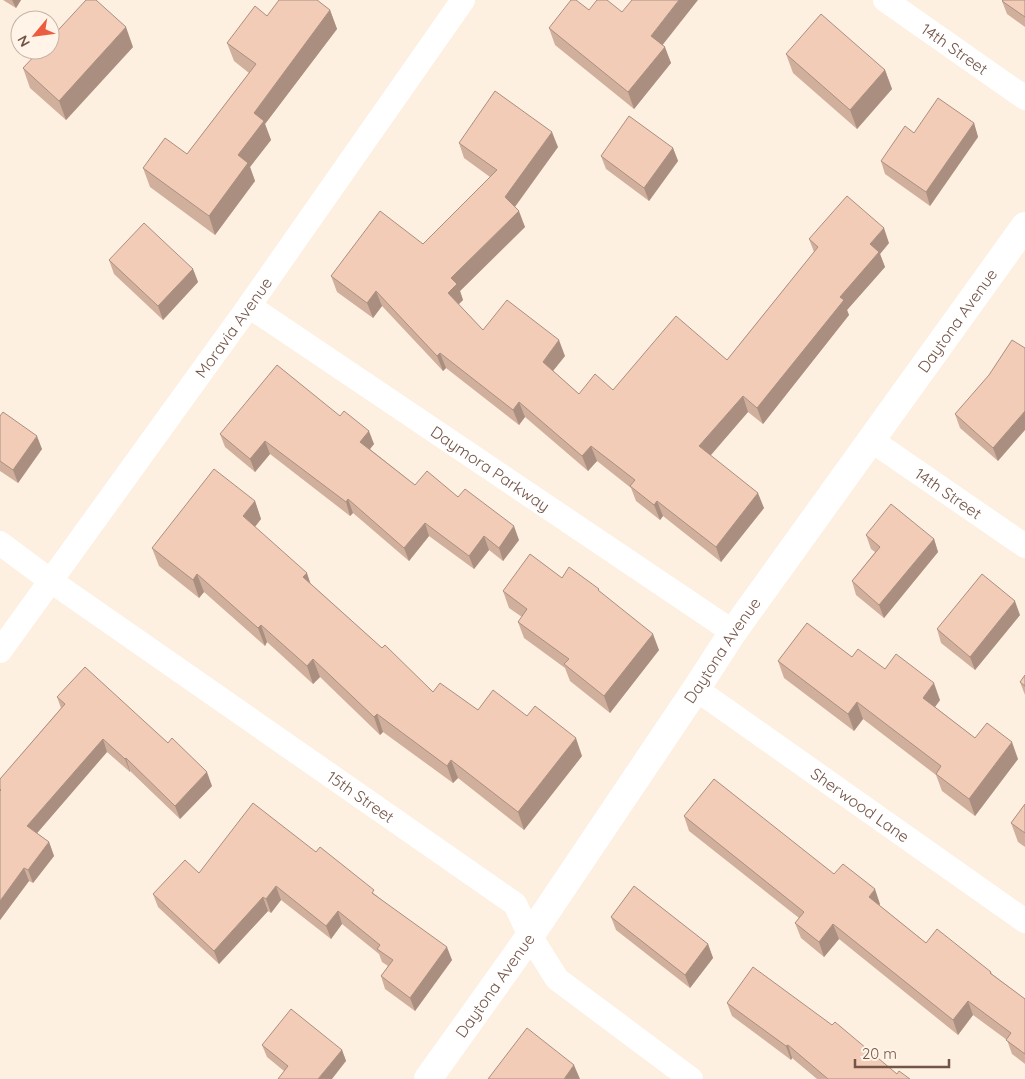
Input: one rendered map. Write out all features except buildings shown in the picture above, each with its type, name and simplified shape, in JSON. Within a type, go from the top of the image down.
[{"type":"street","name":"Moravia Avenue","points":[[0,651],[249,306],[463,0]]},
{"type":"street","name":"14th Street","points":[[885,0],[1025,98]]},
{"type":"street","name":"Daytona Avenue","points":[[428,1079],[530,936],[696,690],[732,632],[1025,226]]},
{"type":"street","name":"Daymora Parkway","points":[[249,306],[732,632]]},
{"type":"street","name":"14th Street","points":[[871,440],[1025,546]]},
{"type":"street","name":"15th Street","points":[[0,543],[51,581],[515,904],[530,936],[557,979],[691,1079]]},
{"type":"street","name":"Sherwood Lane","points":[[696,690],[1025,921]]}]
